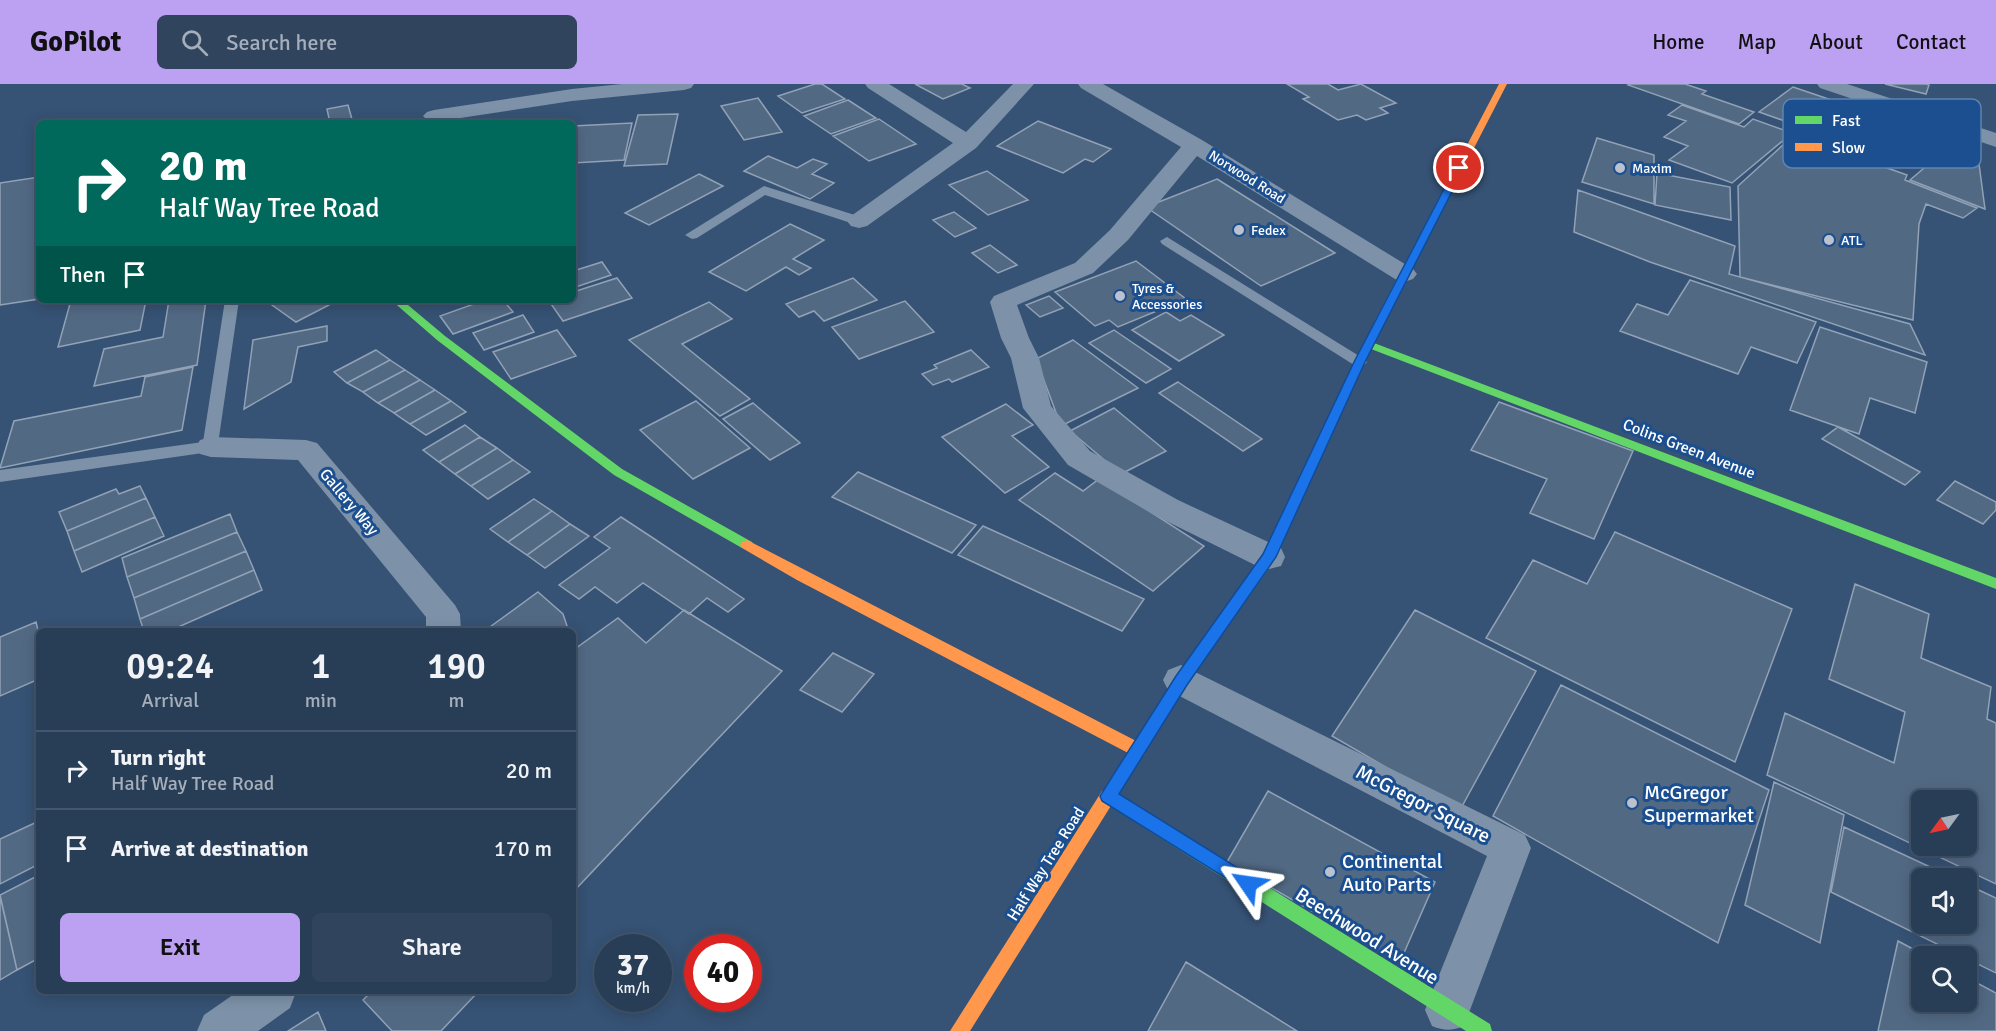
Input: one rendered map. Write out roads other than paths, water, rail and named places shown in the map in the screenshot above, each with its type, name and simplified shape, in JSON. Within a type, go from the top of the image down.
[{"type":"street","points":[[434,116],[576,90],[684,84]]},
{"type":"street","points":[[875,84],[968,143]]},
{"type":"street","points":[[859,221],[968,143],[1024,84]]},
{"type":"street","name":"Norwood Road","points":[[1088,84],[1194,145],[1404,274]]},
{"type":"street","name":"Half Way Tree Road","points":[[959,1031],[1181,681],[1269,557],[1359,362],[1370,345],[1404,274],[1503,84]]},
{"type":"street","points":[[1827,84],[1872,99]]},
{"type":"street","points":[[1981,135],[1996,140]]},
{"type":"street","points":[[1194,145],[1119,235],[1084,268],[1003,302],[1015,338],[1025,358],[1037,408],[1079,458],[1167,508],[1269,557]]},
{"type":"street","points":[[400,303],[441,338],[618,472],[802,576],[1138,750]]},
{"type":"street","name":"Colins Green Avenue","points":[[1370,345],[1996,584]]},
{"type":"street","name":"Gallery Way","points":[[211,447],[306,450],[443,614],[444,628]]},
{"type":"street","name":"McGregor Square","points":[[1181,681],[1511,848],[1448,1010]]},
{"type":"street","name":"Beechwood Avenue","points":[[1108,796],[1483,1031]]},
{"type":"street","points":[[220,1031],[271,994]]},
{"type":"lane","points":[[692,235],[764,190],[859,221]]},
{"type":"lane","points":[[1167,241],[1359,362]]},
{"type":"lane","points":[[0,476],[211,447],[232,303]]},
{"type":"place","name":"Maxim","points":[[1620,168]]},
{"type":"place","name":"Fedex","points":[[1239,230]]},
{"type":"place","name":"ATL","points":[[1829,240]]},
{"type":"place","name":"Tyres & Accessories","points":[[1120,296]]},
{"type":"place","name":"McGregor Supermarket","points":[[1632,803]]},
{"type":"place","name":"Continental Auto Parts","points":[[1330,872]]}]
